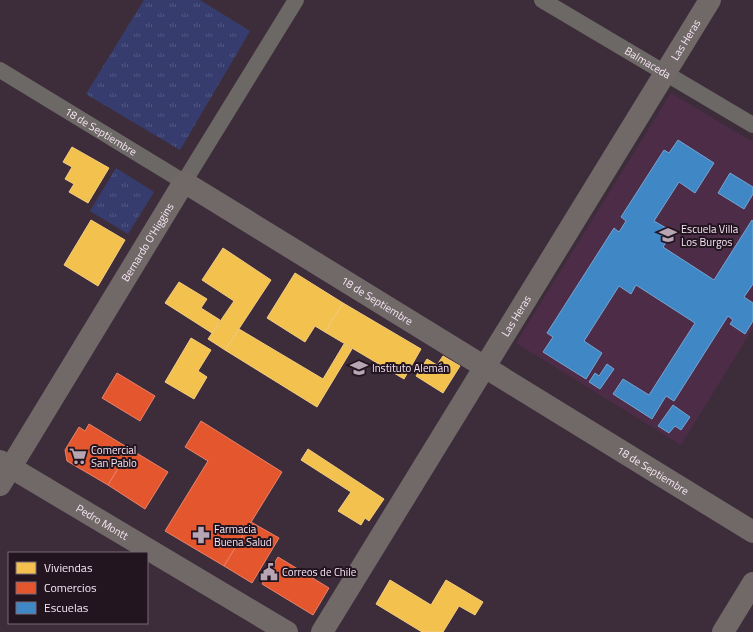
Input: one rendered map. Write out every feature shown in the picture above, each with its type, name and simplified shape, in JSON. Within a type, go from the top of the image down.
[{"type":"street","name":"Bernardo O'Higgins","points":[[4,471],[296,0]]},
{"type":"street","name":"Balmaceda","points":[[542,0],[753,125]]},
{"type":"street","name":"Las Heras","points":[[322,632],[710,0]]},
{"type":"street","name":"18 de Septiembre","points":[[0,70],[753,532]]},
{"type":"street","name":"Pedro Montt","points":[[4,471],[146,552]]},
{"type":"street","name":"Pedro Montt","points":[[148,553],[287,632]]},
{"type":"street","points":[[723,632],[753,584]]},
{"type":"shaded area","name":"Escuela Villa Los Burgos","points":[[671,93],[753,142],[753,328],[681,445],[516,343]]},
{"type":"green space","points":[[144,0],[200,0],[250,31],[180,150],[86,94]]},
{"type":"green space","points":[[116,168],[154,192],[128,234],[90,211]]},
{"type":"building: Viviendas","points":[[72,147],[109,168],[88,203],[69,192],[74,184],[65,179],[72,167],[63,162]]},
{"type":"building: Viviendas","points":[[91,220],[125,240],[98,286],[64,265]]},
{"type":"building: Viviendas","points":[[223,248],[271,280],[225,350],[208,339],[234,301],[202,280]]},
{"type":"building: Viviendas","points":[[295,273],[343,303],[325,332],[315,326],[305,342],[267,318]]},
{"type":"building: Viviendas","points":[[179,282],[207,299],[201,308],[220,320],[212,333],[165,303]]},
{"type":"building: Viviendas","points":[[343,303],[421,349],[404,379],[325,332]]},
{"type":"building: Viviendas","points":[[239,329],[323,379],[344,344],[352,349],[317,407],[225,350]]},
{"type":"building: Viviendas","points":[[191,338],[211,350],[198,371],[207,377],[194,399],[165,382]]},
{"type":"building: Viviendas","points":[[443,356],[460,366],[443,393],[416,376],[427,359],[437,365]]},
{"type":"building: Viviendas","points":[[308,449],[384,499],[369,521],[365,518],[361,525],[338,511],[351,492],[301,460]]},
{"type":"building: Viviendas","points":[[390,580],[431,605],[446,580],[483,602],[475,615],[459,606],[443,632],[422,632],[376,604]]},
{"type":"building: Comercios","points":[[117,373],[155,396],[140,421],[102,398]]},
{"type":"building: Comercios","points":[[201,421],[282,472],[224,566],[165,531],[208,461],[185,447]]},
{"type":"building: Comercios","points":[[89,424],[130,449],[108,485],[67,461],[65,450],[79,427],[85,431]]},
{"type":"building: Comercios","points":[[130,449],[168,472],[145,509],[108,485]]},
{"type":"building: Comercios","points":[[251,522],[279,538],[252,583],[224,566]]},
{"type":"building: Comercios","points":[[278,557],[329,588],[313,615],[262,584]]},
{"type":"building: Escuelas","points":[[678,140],[714,163],[695,193],[679,182],[654,221],[673,232],[663,247],[714,280],[752,220],[753,284],[744,297],[753,303],[753,321],[745,334],[730,324],[733,320],[728,316],[674,401],[666,396],[652,419],[613,394],[623,379],[649,395],[695,323],[636,285],[631,294],[619,286],[584,341],[602,353],[586,379],[543,352],[553,337],[547,333],[614,228],[619,232],[626,221],[621,217],[664,150],[669,153]]},
{"type":"building: Escuelas","points":[[730,173],[753,187],[753,194],[744,209],[718,193]]},
{"type":"building: Escuelas","points":[[607,364],[614,369],[600,389],[589,382],[595,373],[599,376]]},
{"type":"building: Escuelas","points":[[673,405],[690,417],[681,430],[675,426],[669,433],[658,426]]},
{"type":"place","name":"Escuela Villa Los Burgos","points":[[668,235]]},
{"type":"place","name":"Instituto Alemán","points":[[359,368]]},
{"type":"place","name":"Comercial San Pablo","points":[[78,456]]},
{"type":"place","name":"Farmacia Buena Salud","points":[[201,535]]},
{"type":"place","name":"Correos de Chile","points":[[269,572]]}]
